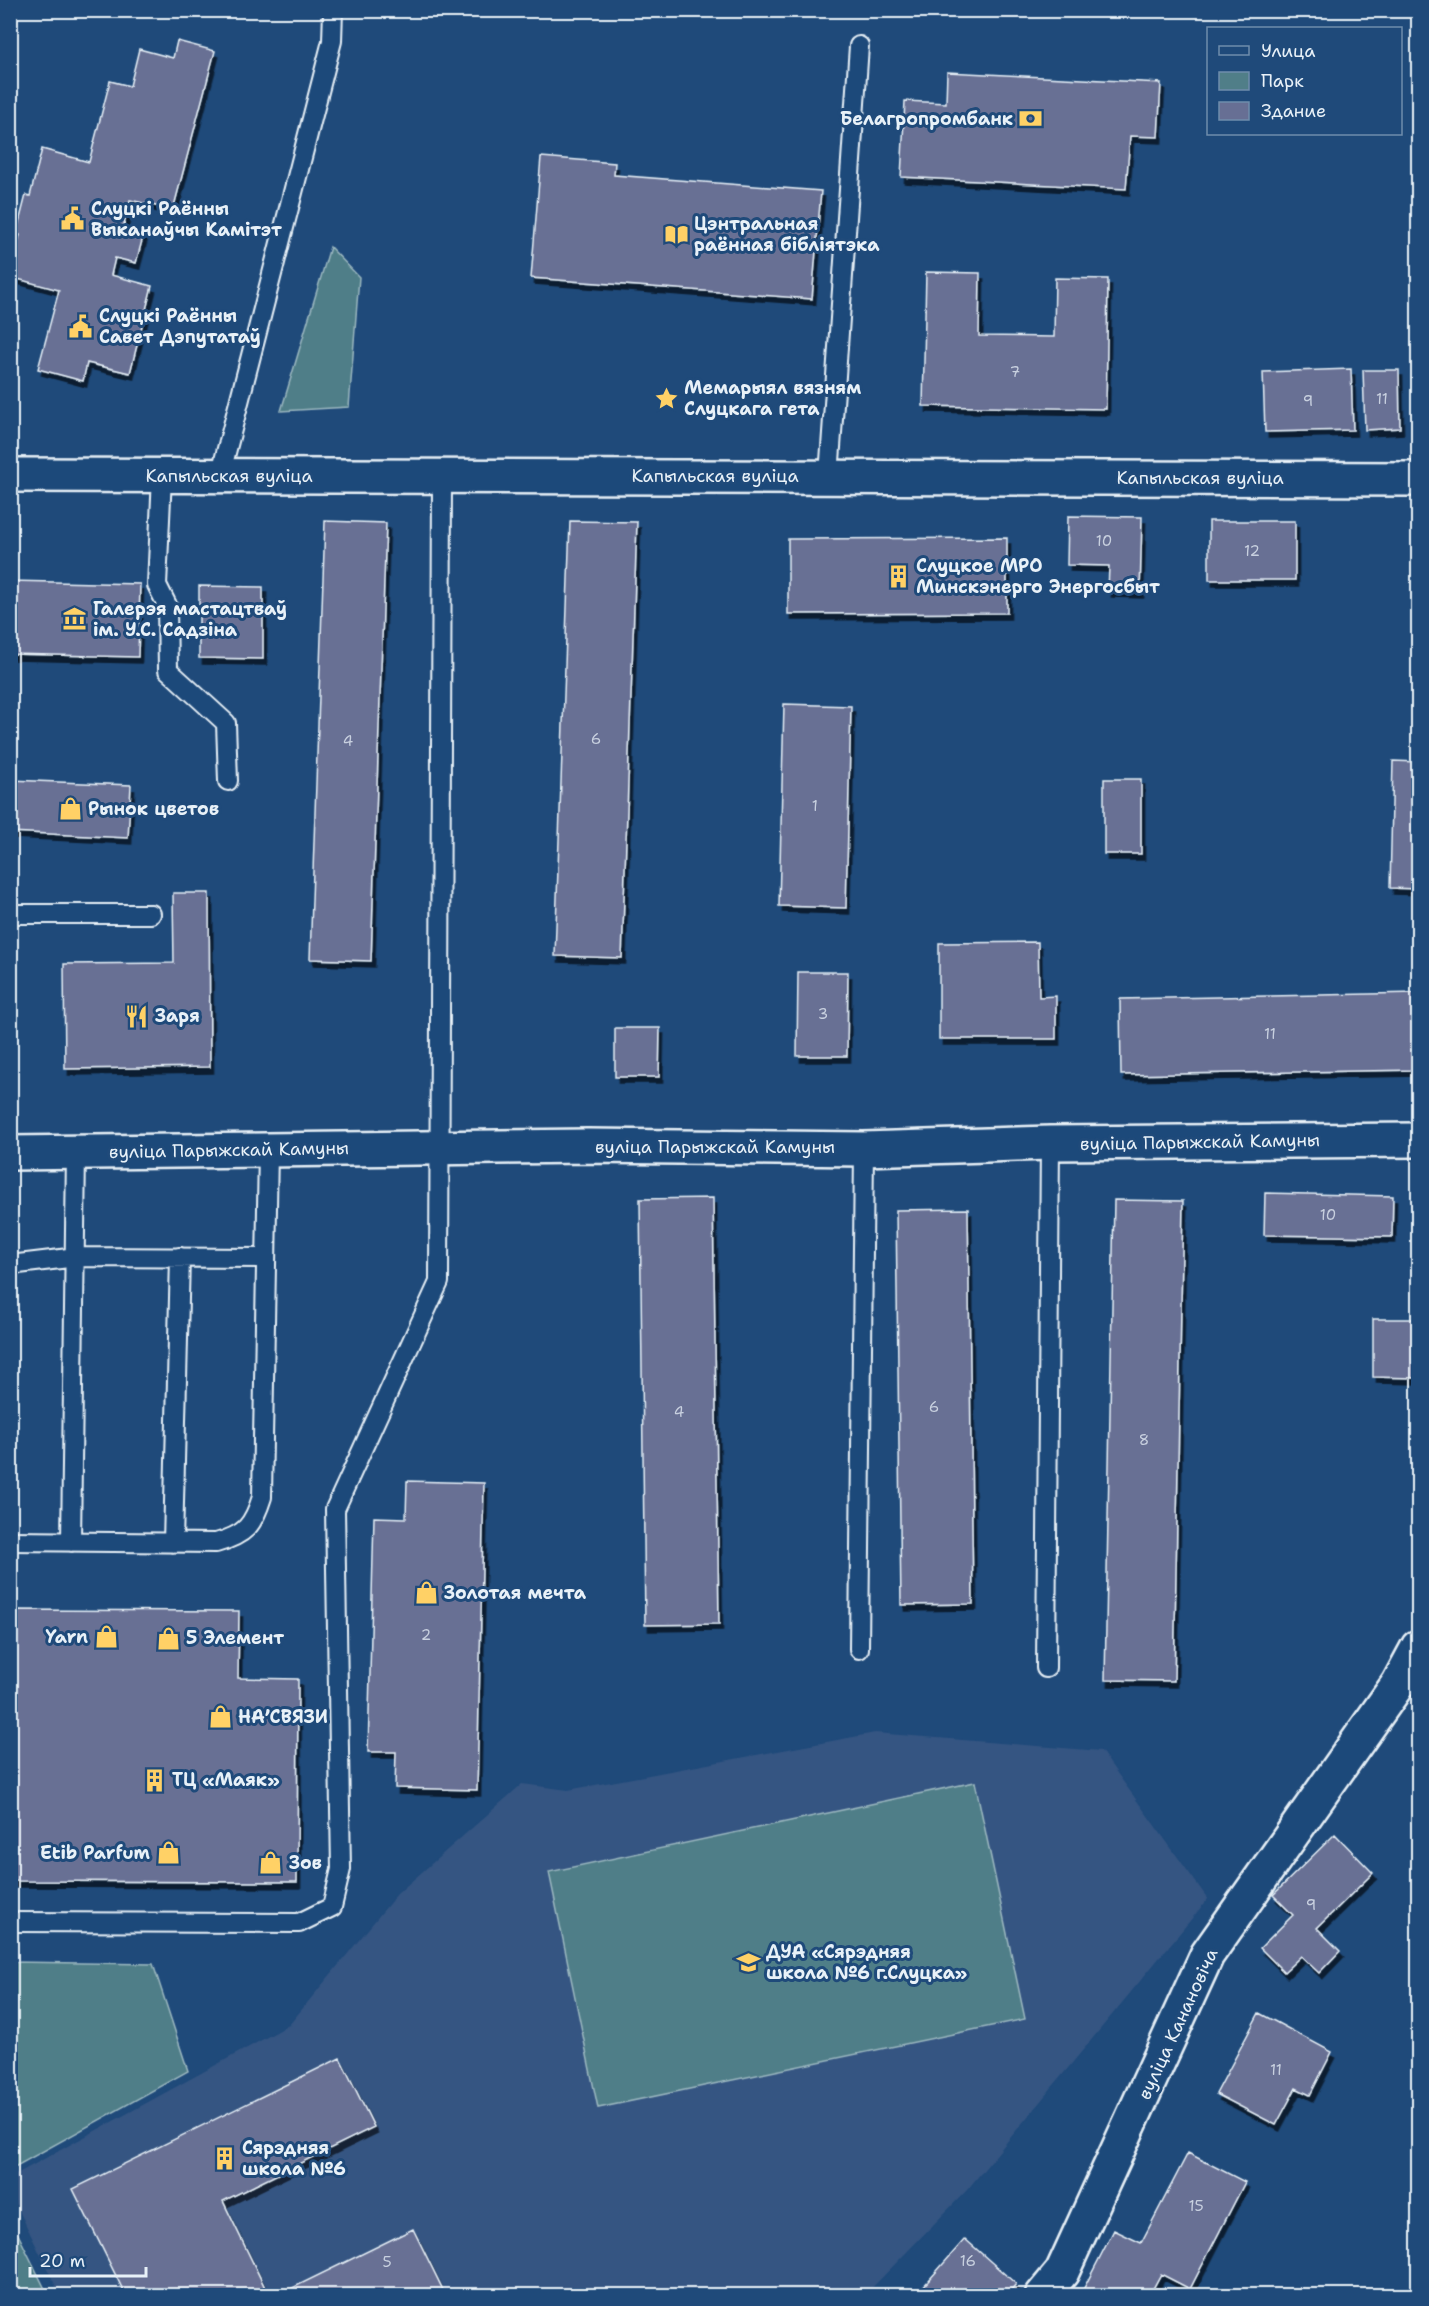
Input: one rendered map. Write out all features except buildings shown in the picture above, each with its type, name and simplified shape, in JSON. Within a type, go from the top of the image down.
[{"type":"street","name":"Капыльская вуліца","points":[[10,475],[1419,479]]},
{"type":"street","name":"вуліца Парыжскай Камуны","points":[[10,1153],[437,1148],[864,1149],[1050,1143],[1419,1140]]},
{"type":"street","name":"вуліца Канановіча","points":[[1042,2295],[1062,2272],[1207,1955],[1398,1684],[1419,1647]]},
{"type":"lane","points":[[220,476],[332,41],[333,10]]},
{"type":"lane","points":[[829,476],[859,46]]},
{"type":"lane","points":[[162,476],[157,585],[167,605],[168,670],[226,723],[228,781]]},
{"type":"lane","points":[[10,1922],[299,1923],[332,1907],[341,1869],[335,1509],[439,1282],[437,1148],[442,477]]},
{"type":"lane","points":[[10,914],[151,914]]},
{"type":"lane","points":[[1046,1668],[1050,1143]]},
{"type":"lane","points":[[859,1649],[864,1149]]},
{"type":"lane","points":[[10,1541],[216,1543],[237,1537],[255,1520],[262,1497],[268,1150]]},
{"type":"lane","points":[[71,1542],[77,1257],[76,1152]]},
{"type":"lane","points":[[10,1265],[77,1257],[266,1258]]},
{"type":"lane","points":[[173,1543],[180,1257]]},
{"type":"shaded area","name":"ДУА «Сярэдняя школа №6 г.Слуцка»","points":[[875,1733],[1101,1751],[1208,1899],[967,2190],[865,2295],[60,2295],[11,2194],[11,2177],[289,2025],[397,1894],[522,1784],[568,1790]]},
{"type":"green space","points":[[330,247],[359,277],[349,407],[281,411]]},
{"type":"green space","points":[[975,1782],[1025,2019],[598,2108],[549,1872]]},
{"type":"green space","points":[[11,1962],[153,1964],[188,2071],[11,2169]]},
{"type":"green space","points":[[11,2220],[48,2295],[11,2295]]},
{"type":"place","name":"Белагропромбанк","points":[[1031,119]]},
{"type":"place","name":"Слуцкі Раённы Выканаўчы Камітэт","points":[[73,219]]},
{"type":"place","name":"Цэнтральная раённая бібліятэка","points":[[676,234]]},
{"type":"place","name":"Слуцкі Раённы Савет Дэпутатаў","points":[[81,326]]},
{"type":"place","name":"Мемарыял вязням Слуцкага гета","points":[[666,398]]},
{"type":"place","name":"Слуцкое МРО Минскэнерго Энергосбыт","points":[[898,576]]},
{"type":"place","name":"Галерэя мастацтваў ім. У.С. Садзіна","points":[[75,619]]},
{"type":"place","name":"Рынок цветов","points":[[70,809]]},
{"type":"place","name":"Заря","points":[[137,1016]]},
{"type":"place","name":"Золотая мечта","points":[[426,1593]]},
{"type":"place","name":"Yarn","points":[[106,1637]]},
{"type":"place","name":"5 Элемент","points":[[168,1638]]},
{"type":"place","name":"НАʼСВЯЗИ","points":[[220,1717]]},
{"type":"place","name":"ТЦ «Маяк»","points":[[154,1780]]},
{"type":"place","name":"Etib Parfum","points":[[168,1853]]},
{"type":"place","name":"Зов","points":[[271,1863]]},
{"type":"place","name":"ДУА «Сярэдняя школа №6 г.Слуцка»","points":[[748,1962]]},
{"type":"place","name":"Сярэдняя школа №6","points":[[224,2158]]}]
